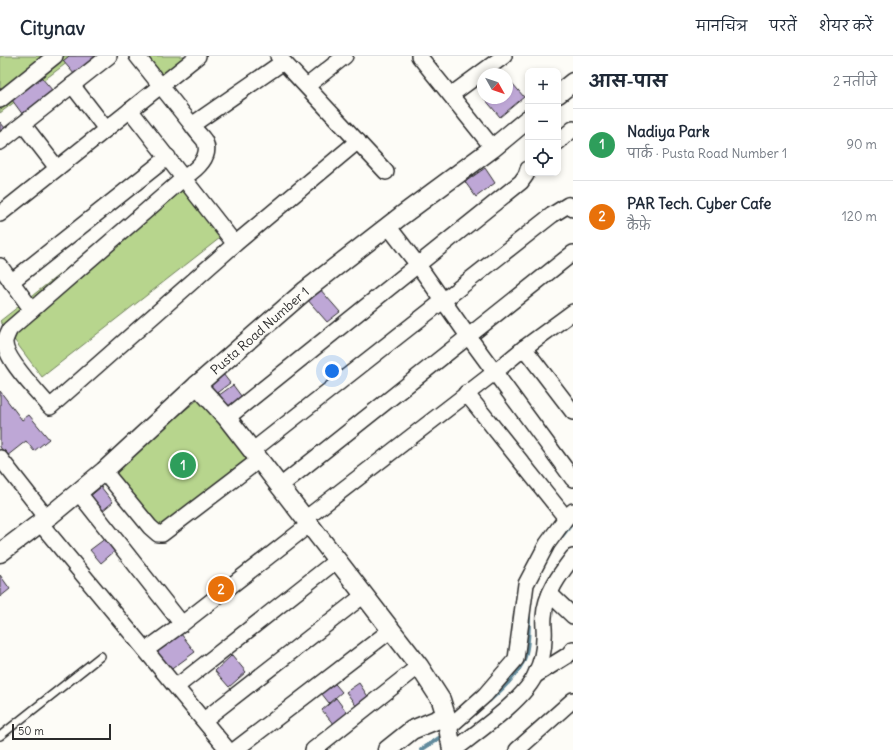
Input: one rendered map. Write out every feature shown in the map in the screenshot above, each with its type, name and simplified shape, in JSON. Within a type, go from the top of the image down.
[{"type":"street","points":[[0,100],[55,56]]},
{"type":"street","points":[[0,142],[109,56]]},
{"type":"street","points":[[137,56],[204,141],[207,152],[203,162],[199,166],[184,177],[10,329],[5,341],[7,354],[50,407],[235,244],[358,141]]},
{"type":"street","points":[[2,208],[57,168],[198,56]]},
{"type":"street","points":[[307,86],[345,56]]},
{"type":"street","points":[[419,56],[493,148]]},
{"type":"street","points":[[451,95],[504,56]]},
{"type":"street","points":[[192,125],[280,59],[307,86],[386,172]]},
{"type":"street","points":[[561,92],[573,82]]},
{"type":"street","points":[[72,85],[106,129]]},
{"type":"street","points":[[130,110],[235,244]]},
{"type":"street","name":"Pusta Road Number 1","points":[[0,553],[104,471],[197,386],[306,290],[388,226],[493,148],[525,121]]},
{"type":"street","points":[[24,124],[57,168]]},
{"type":"street","points":[[560,140],[573,129]]},
{"type":"street","points":[[11,282],[168,157]]},
{"type":"street","points":[[227,418],[521,182],[525,174]]},
{"type":"street","points":[[104,471],[150,527],[158,534],[162,534],[444,299],[561,209],[568,205],[573,209]]},
{"type":"street","points":[[388,226],[444,299],[468,336],[573,479]]},
{"type":"street","points":[[279,487],[573,253]]},
{"type":"street","points":[[0,266],[32,310]]},
{"type":"street","points":[[146,650],[182,624],[466,393],[573,312]]},
{"type":"street","points":[[524,348],[573,412]]},
{"type":"street","points":[[197,386],[227,418],[419,666],[441,700],[452,749],[509,706],[526,690],[536,675],[544,647],[544,616],[546,603],[560,574],[573,557]]},
{"type":"street","points":[[387,750],[412,730],[447,722],[485,695],[516,659],[526,584],[547,544],[570,514],[466,393]]},
{"type":"street","points":[[2,463],[43,520],[146,650],[228,750]]},
{"type":"street","points":[[78,492],[182,624]]},
{"type":"street","points":[[176,687],[337,560]]},
{"type":"street","points":[[550,594],[573,616]]},
{"type":"street","points":[[204,720],[364,595]]},
{"type":"street","points":[[235,750],[391,630]]},
{"type":"street","points":[[536,675],[568,655],[573,650]]},
{"type":"street","points":[[313,750],[419,666]]},
{"type":"street","points":[[517,750],[573,700]]},
{"type":"lane","points":[[0,736],[101,656]]},
{"type":"green space","points":[[0,56],[76,56],[0,113]]},
{"type":"green space","points":[[143,56],[198,56],[166,81]]},
{"type":"green space","points":[[177,182],[220,238],[42,377],[0,321]]},
{"type":"green space","points":[[204,395],[259,460],[154,531],[108,471]]},
{"type":"building","points":[[69,56],[97,56],[75,75],[63,61]]},
{"type":"building","points":[[41,77],[53,91],[23,115],[12,100]]},
{"type":"building","points":[[513,84],[524,97],[500,117],[489,104],[513,104]]},
{"type":"building","points":[[0,122],[6,129],[0,133]]},
{"type":"building","points":[[485,168],[495,183],[476,197],[465,182]]},
{"type":"building","points":[[319,288],[340,312],[327,322],[306,298]]},
{"type":"building","points":[[220,370],[230,383],[214,395],[204,382]]},
{"type":"building","points":[[233,385],[244,400],[230,411],[218,396]]},
{"type":"building","points":[[0,391],[22,420],[29,415],[49,439],[34,451],[26,441],[7,456],[0,447]]},
{"type":"building","points":[[101,487],[113,502],[101,512],[89,497]]},
{"type":"building","points":[[106,538],[116,550],[101,563],[90,550]]},
{"type":"building","points":[[0,575],[10,589],[0,597]]},
{"type":"building","points":[[181,634],[195,652],[169,671],[155,653]]},
{"type":"building","points":[[232,655],[246,672],[229,687],[215,671]]},
{"type":"building","points":[[330,678],[342,692],[329,703],[318,689]]},
{"type":"building","points":[[359,683],[369,698],[357,707],[346,692]]},
{"type":"building","points":[[336,698],[348,714],[334,725],[322,710]]},
{"type":"waterway","points":[[562,536],[573,522]]},
{"type":"waterway","points":[[489,701],[508,683],[525,658],[529,616]]},
{"type":"waterway","points":[[421,750],[445,734]]},
{"type":"place","name":"Nadiya Park","points":[[183,465]]},
{"type":"place","name":"PAR Tech. Cyber Cafe","points":[[221,589]]}]
